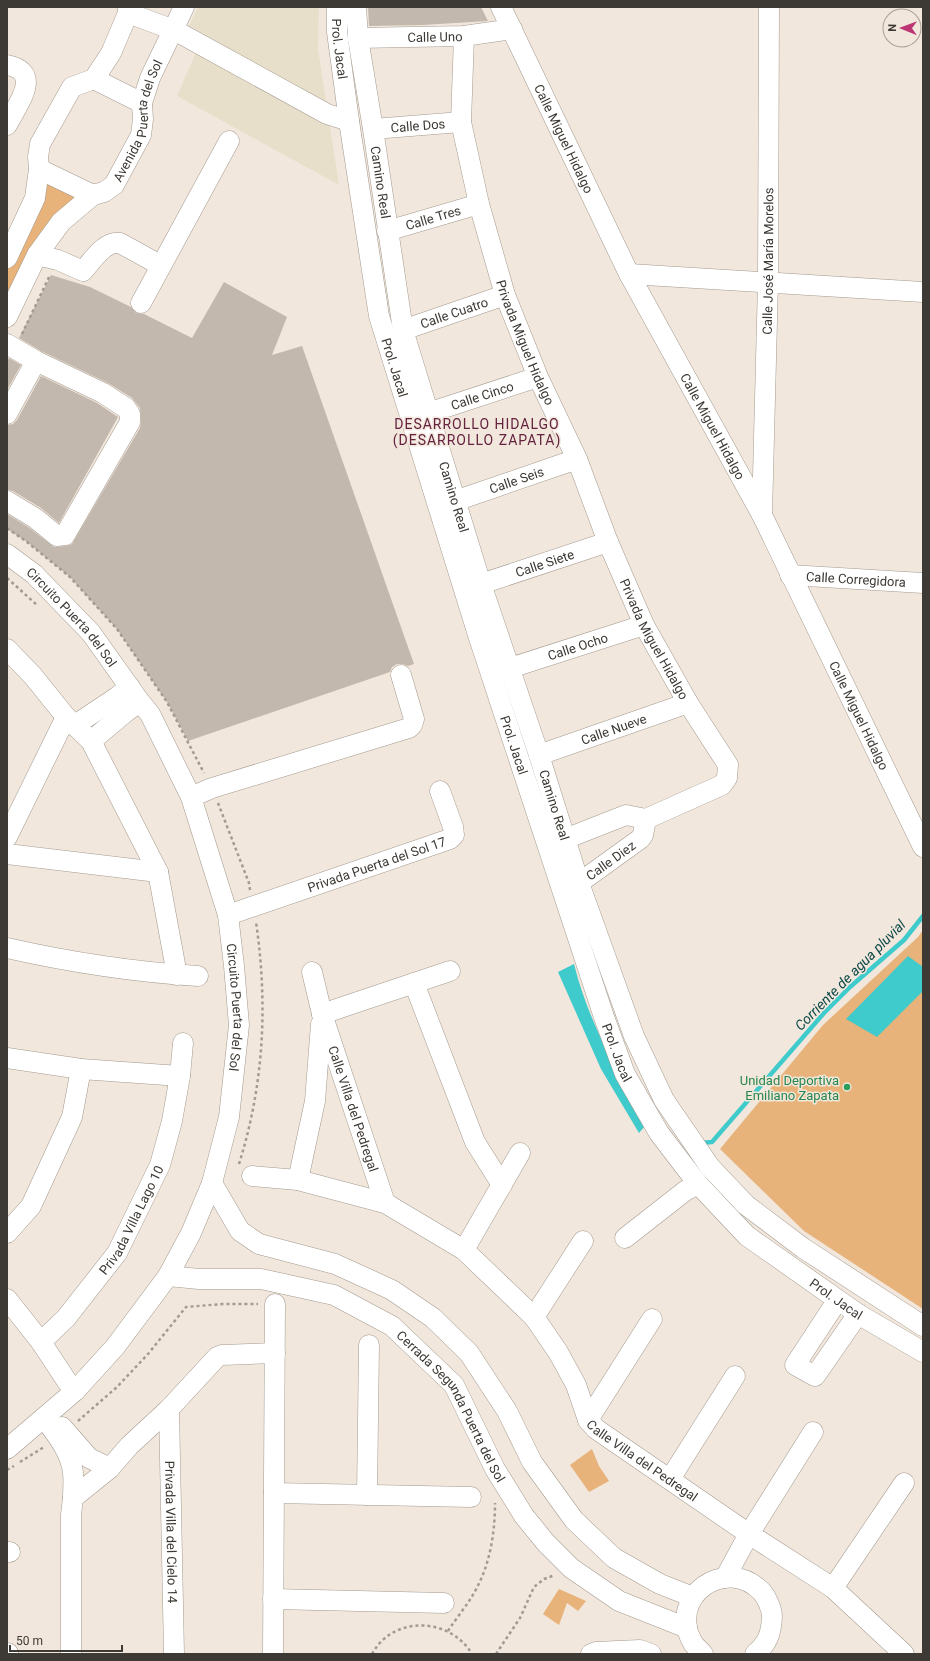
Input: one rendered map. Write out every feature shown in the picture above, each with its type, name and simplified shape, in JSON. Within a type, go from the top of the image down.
[{"type":"street","name":"Avenida Puerta del Sol","points":[[7,317],[37,255],[61,222],[93,195],[104,192],[114,185],[141,135],[143,119],[142,103],[150,78],[184,7]]},
{"type":"street","name":"Prol. Jacal","points":[[337,7],[337,32],[349,121],[379,316],[477,630],[562,892],[625,1074],[659,1133],[698,1184],[747,1236],[837,1301],[923,1352]]},
{"type":"street","name":"Camino Real","points":[[356,7],[358,38],[403,330],[455,501],[539,755],[579,883]]},
{"type":"street","name":"Calle Miguel Hidalgo","points":[[501,7],[629,274],[762,515],[923,847]]},
{"type":"street","name":"Calle José María Morelos","points":[[762,515],[768,282],[769,7]]},
{"type":"street","points":[[7,258],[35,198],[39,169],[38,157],[40,144],[72,87],[94,79],[111,53],[128,10],[174,30],[328,114],[349,121]]},
{"type":"street","name":"Calle Uno","points":[[358,38],[464,36],[512,29]]},
{"type":"street","name":"Privada Miguel Hidalgo","points":[[464,36],[462,122],[479,204],[505,294],[538,377],[577,459],[608,542],[644,624],[688,703],[728,765],[729,772],[722,785],[646,819]]},
{"type":"street","points":[[7,65],[17,67],[25,74],[27,84],[24,93],[7,125]]},
{"type":"street","points":[[94,79],[142,103]]},
{"type":"street","name":"Calle Dos","points":[[373,129],[462,122]]},
{"type":"street","points":[[141,303],[160,265],[229,141]]},
{"type":"street","points":[[39,169],[93,195]]},
{"type":"street","name":"Calle Tres","points":[[387,231],[479,204]]},
{"type":"street","points":[[37,255],[58,260],[83,271],[105,246],[112,242],[120,243],[160,265]]},
{"type":"street","points":[[629,274],[923,292]]},
{"type":"street","name":"Calle Cuatro","points":[[403,330],[505,294]]},
{"type":"street","points":[[7,501],[34,518],[57,536],[65,535],[130,422],[130,414],[126,408],[103,393],[36,361],[11,346]]},
{"type":"street","points":[[7,414],[36,361]]},
{"type":"street","name":"Calle Cinco","points":[[428,413],[538,377]]},
{"type":"street","name":"Calle Seis","points":[[455,501],[577,459]]},
{"type":"street","name":"Calle Siete","points":[[482,584],[608,542]]},
{"type":"street","name":"Circuito Puerta del Sol","points":[[7,554],[34,574],[91,633],[128,699],[150,714],[191,797],[228,915],[239,1025],[230,1117],[212,1183],[191,1233],[168,1276],[115,1347],[72,1387],[47,1415],[7,1449]]},
{"type":"street","name":"Calle Corregidora","points":[[790,575],[923,583]]},
{"type":"street","name":"Calle Ocho","points":[[510,668],[644,624]]},
{"type":"street","points":[[7,649],[33,676],[70,721],[92,741],[158,872],[177,975]]},
{"type":"street","points":[[191,797],[212,788],[409,728],[414,719],[401,676]]},
{"type":"street","points":[[7,837],[70,721],[128,699]]},
{"type":"street","points":[[92,741],[128,699]]},
{"type":"street","name":"Calle Nueve","points":[[539,755],[688,703]]},
{"type":"street","name":"Privada Puerta del Sol 17","points":[[228,915],[450,839],[454,835],[453,827],[440,791]]},
{"type":"street","points":[[565,839],[626,815],[646,819]]},
{"type":"street","name":"Calle Diez","points":[[562,892],[579,883],[640,839],[643,835],[646,819]]},
{"type":"street","points":[[7,854],[158,872]]},
{"type":"street","name":"Prol. Jacal","points":[[579,883],[634,1036],[664,1100],[710,1167],[746,1205],[803,1248],[923,1326]]},
{"type":"street","points":[[7,948],[55,959],[177,975],[198,976]]},
{"type":"street","points":[[322,1014],[450,971]]},
{"type":"street","name":"Calle Villa del Pedregal","points":[[312,972],[322,1014],[385,1203]]},
{"type":"street","points":[[414,983],[476,1142],[502,1185]]},
{"type":"street","name":"Calle Villa del Pedregal","points":[[298,1180],[316,1101],[322,1014]]},
{"type":"street","name":"Privada Villa Lago 10","points":[[41,1342],[66,1318],[117,1253],[160,1165],[172,1121],[180,1076],[183,1043]]},
{"type":"street","points":[[7,1058],[81,1070],[180,1076]]},
{"type":"street","points":[[7,1233],[31,1206],[72,1117],[81,1070]]},
{"type":"street","points":[[464,1250],[520,1153]]},
{"type":"street","name":"Calle Villa del Pedregal","points":[[252,1176],[298,1180],[385,1203],[464,1250],[534,1317],[558,1352],[576,1385],[588,1420],[605,1436],[749,1534],[833,1588],[904,1654]]},
{"type":"street","points":[[212,1183],[240,1231],[259,1244],[335,1264],[392,1290],[433,1318],[469,1353],[507,1411],[532,1462],[574,1520],[614,1558],[660,1584],[693,1596]]},
{"type":"street","points":[[625,1238],[685,1191],[698,1184]]},
{"type":"street","points":[[534,1317],[583,1241]]},
{"type":"street","name":"Cerrada Segunda Puerta del Sol","points":[[168,1276],[199,1279],[261,1280],[334,1295],[392,1326],[454,1385],[495,1469],[524,1516],[546,1543],[571,1568],[619,1601],[687,1628]]},
{"type":"street","points":[[7,1299],[41,1342],[72,1387]]},
{"type":"street","points":[[837,1301],[795,1365],[815,1376],[858,1314]]},
{"type":"street","points":[[273,1654],[272,1599],[275,1304]]},
{"type":"street","points":[[588,1420],[652,1319]]},
{"type":"street","points":[[367,1495],[369,1345]]},
{"type":"street","points":[[73,1498],[110,1468],[129,1446],[169,1409],[217,1357],[222,1355],[275,1353]]},
{"type":"street","points":[[670,1479],[735,1376]]},
{"type":"street","name":"Privada Villa del Cielo 14","points":[[169,1409],[174,1654]]},
{"type":"street","points":[[47,1415],[62,1434],[89,1458],[110,1468]]},
{"type":"street","points":[[725,1578],[749,1534],[814,1432]]},
{"type":"street","points":[[62,1434],[74,1473],[71,1515],[71,1654]]},
{"type":"street","points":[[833,1588],[904,1484]]},
{"type":"street","points":[[274,1493],[470,1497]]},
{"type":"street","points":[[703,1654],[693,1643],[687,1628],[687,1613],[693,1596],[705,1584],[725,1578],[738,1577],[754,1584],[766,1597],[772,1614],[771,1632],[762,1648],[754,1654]]},
{"type":"street","points":[[272,1599],[444,1603]]},
{"type":"street","points":[[591,1654],[596,1652],[640,1650],[651,1654]]},
{"type":"path","points":[[11,346],[58,260]]},
{"type":"path","points":[[7,578],[39,606]]},
{"type":"path","points":[[7,1470],[41,1450],[118,1387],[148,1354],[186,1307],[222,1304],[275,1304]]},
{"type":"path","points":[[448,1631],[472,1597],[482,1578],[493,1540],[495,1501]]},
{"type":"path","points":[[496,1654],[520,1618],[534,1587],[544,1579],[571,1568]]},
{"type":"path","points":[[372,1654],[384,1639],[395,1631],[421,1625],[435,1626],[448,1631],[459,1638],[472,1654]]},
{"type":"shaded area","points":[[198,7],[319,7],[318,49],[339,185],[177,96],[204,34],[189,26]]},
{"type":"shaded area","points":[[39,169],[93,195],[61,222],[7,319],[7,258]]},
{"type":"shaded area","name":"Unidad Deportiva Emiliano Zapata","points":[[923,930],[923,1309],[804,1231],[720,1149],[823,1025],[918,937]]},
{"type":"shaded area","points":[[592,1449],[599,1466],[609,1481],[589,1492],[570,1465]]},
{"type":"shaded area","points":[[559,1589],[586,1601],[578,1611],[567,1603],[559,1625],[543,1614]]},
{"type":"water","points":[[908,956],[923,967],[923,991],[877,1037],[846,1019]]},
{"type":"water","points":[[574,964],[587,1006],[596,1027],[645,1126],[639,1133],[601,1069],[558,972]]},
{"type":"building","points":[[368,7],[481,7],[488,21],[423,25],[369,26]]},
{"type":"building","points":[[51,275],[90,287],[131,307],[136,313],[144,314],[192,338],[224,282],[287,317],[272,355],[302,346],[414,664],[408,666],[397,664],[392,667],[390,672],[188,741],[167,702],[117,629],[70,577],[27,542],[7,529],[7,514],[28,527],[54,547],[72,544],[140,428],[140,408],[132,398],[108,383],[41,351],[19,338]]},
{"type":"building","points":[[9,358],[21,365],[7,390],[7,362]]},
{"type":"building","points":[[41,376],[97,403],[118,417],[59,523],[41,508],[13,491],[7,490],[7,425],[13,424],[17,420]]},
{"type":"waterway","name":"Corriente de agua pluvial","points":[[701,1143],[712,1142],[824,1013],[850,987],[904,940],[923,916]]},
{"type":"place","name":"Unidad Deportiva Emiliano Zapata","points":[[847,1087]]},
{"type":"district","name":"DESARROLLO HIDALGO (DESARROLLO ZAPATA)","points":[[477,432]]}]
